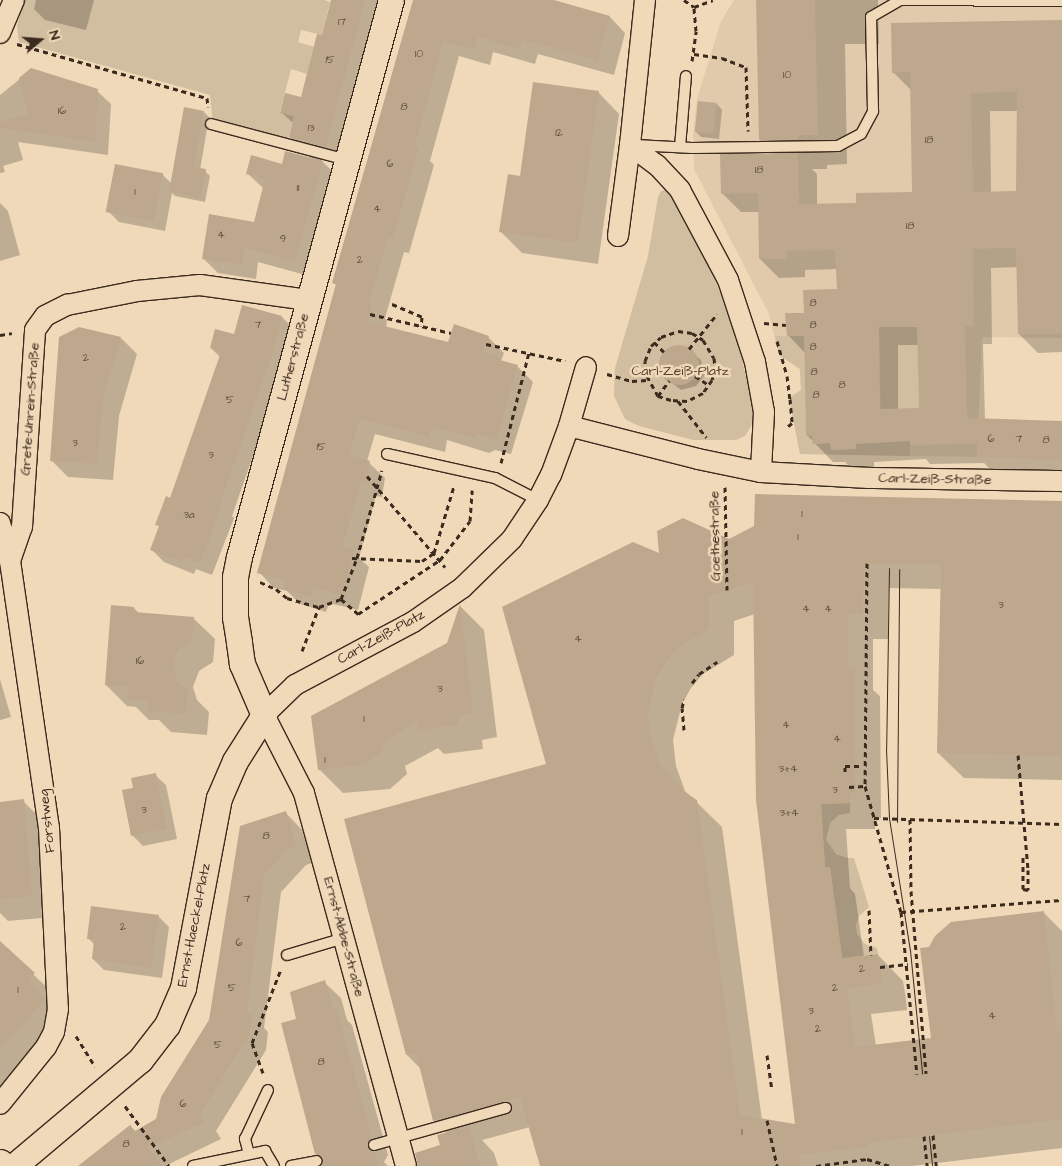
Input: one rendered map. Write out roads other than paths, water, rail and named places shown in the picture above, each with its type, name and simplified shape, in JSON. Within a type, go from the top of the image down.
[{"type":"street","points":[[5,37],[14,0]]},
{"type":"street","name":"Lutherstraße","points":[[264,715],[242,664],[235,617],[235,577],[308,300],[391,0]]},
{"type":"street","points":[[618,236],[630,145],[644,0]]},
{"type":"street","points":[[569,426],[698,460],[761,472],[764,412],[755,362],[728,280],[680,190],[657,165],[630,145]]},
{"type":"street","name":"Grete-Unrein-Straße","points":[[5,552],[22,527],[35,330],[46,316],[67,306],[137,291],[200,286],[308,300]]},
{"type":"street","name":"Carl-Zeiß-Platz","points":[[264,715],[295,685],[413,622],[462,588],[512,539],[538,500],[551,475],[569,426],[586,367]]},
{"type":"street","name":"Carl-Zeiß-Straße","points":[[761,472],[808,475],[1062,481]]},
{"type":"street","name":"Forstweg","points":[[0,523],[49,828],[58,1009],[54,1032],[46,1048],[0,1104]]},
{"type":"street","name":"Ernst-Abbe-Straße","points":[[264,715],[304,793],[406,1166]]},
{"type":"street","name":"Ernst-Haeckel-Platz","points":[[14,1166],[125,1074],[154,1043],[167,1025],[176,1008],[188,972],[219,798],[235,761],[264,715]]},
{"type":"lane","points":[[630,145],[680,147],[838,146],[860,134],[873,111],[871,18],[901,0],[1062,1]]},
{"type":"lane","points":[[680,147],[686,76]]},
{"type":"lane","points":[[211,124],[347,160]]},
{"type":"lane","points":[[387,454],[495,478],[538,500]]},
{"type":"lane","points":[[287,955],[344,938]]},
{"type":"lane","points":[[248,1154],[245,1139],[268,1090]]},
{"type":"lane","points":[[374,1145],[506,1108]]},
{"type":"lane","points":[[193,1166],[217,1163],[265,1151],[274,1166]]},
{"type":"lane","points":[[291,1166],[317,1160]]},
{"type":"tram line","points":[[889,568],[886,749],[889,818],[910,950],[922,1073]]},
{"type":"tram line","points":[[897,822],[899,569]]},
{"type":"tram line","points":[[929,1136],[932,1166]]}]
